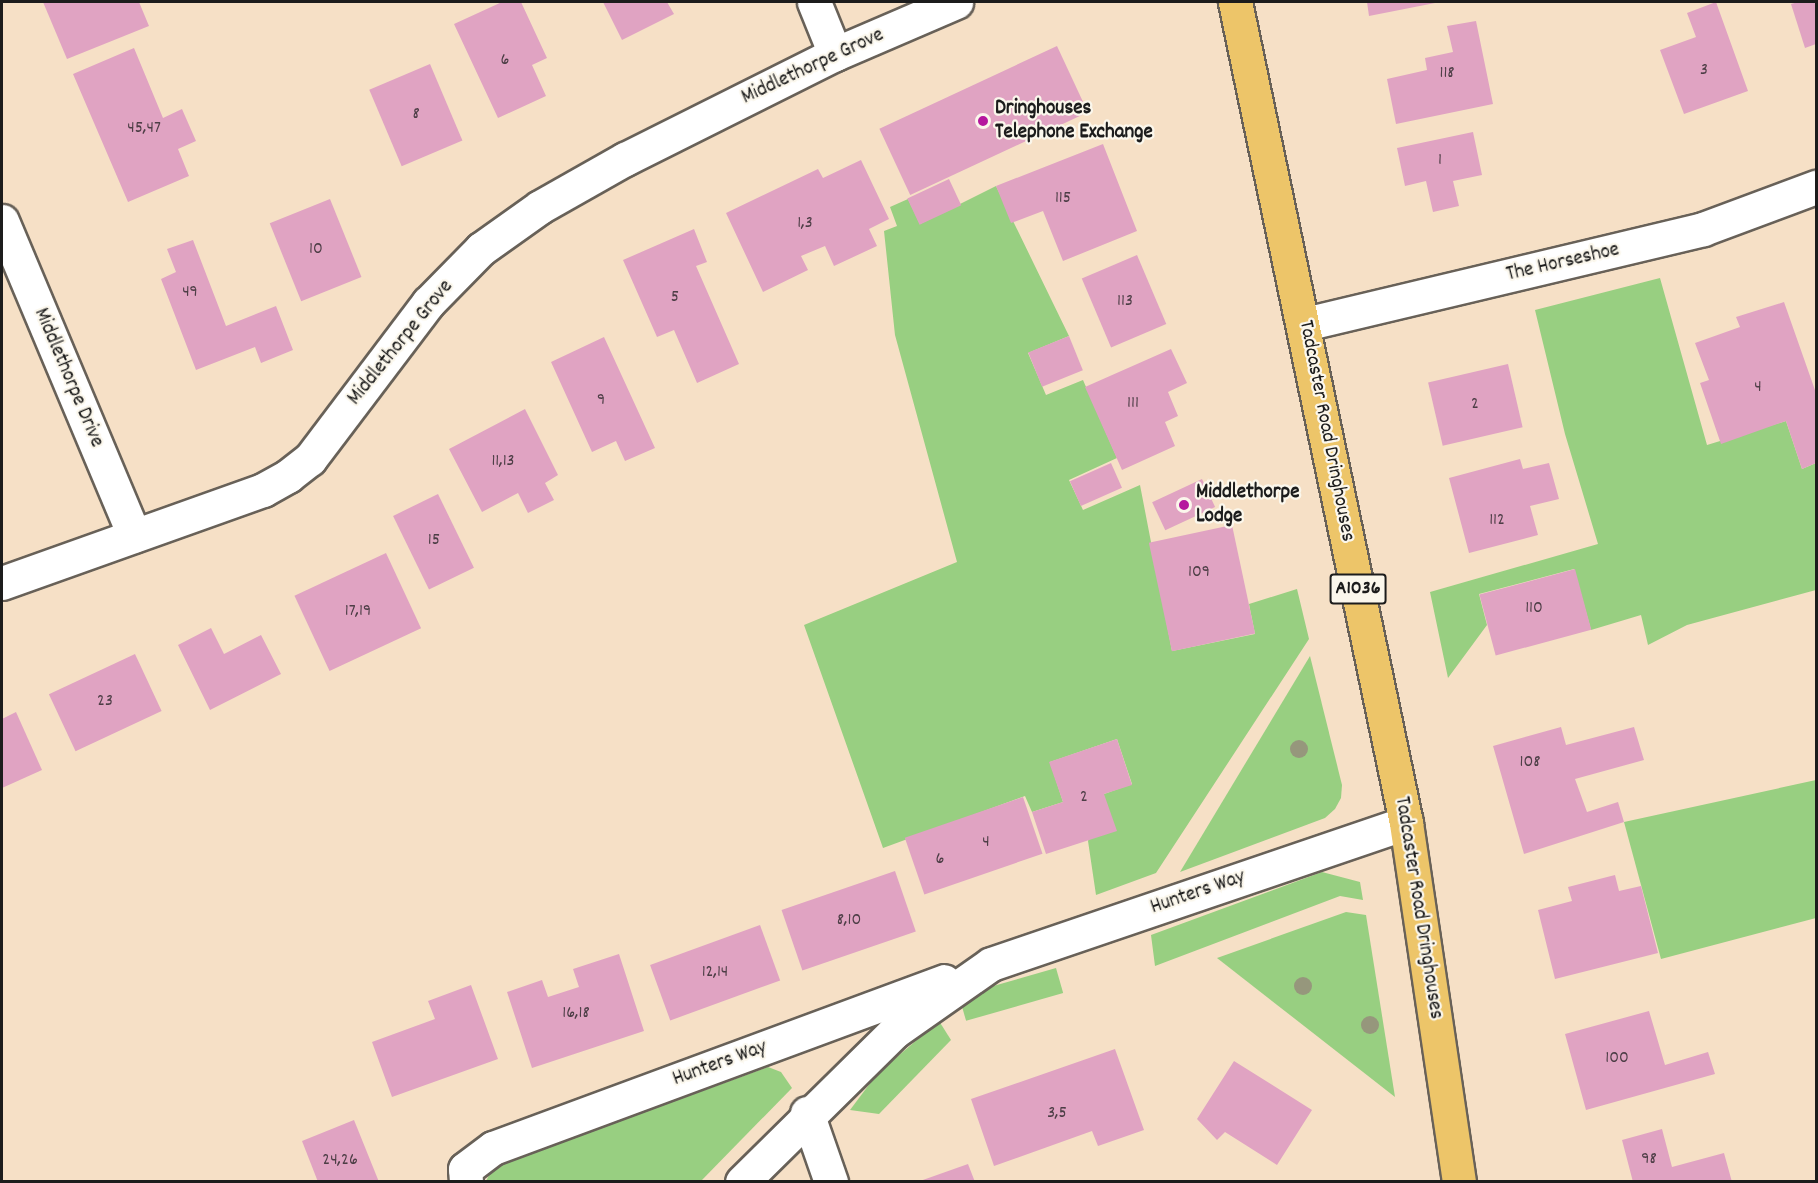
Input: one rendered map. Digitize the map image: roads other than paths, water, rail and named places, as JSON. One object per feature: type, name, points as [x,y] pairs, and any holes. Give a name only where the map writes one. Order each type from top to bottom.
[{"type":"main road","name":"Tadcaster Road Dringhouses","points":[[1235,2],[1305,324],[1406,823],[1459,1182]]},
{"type":"street","points":[[814,2],[834,54]]},
{"type":"street","name":"Middlethorpe Grove","points":[[2,583],[263,490],[310,459],[428,303],[481,249],[540,207],[625,159],[834,54],[956,2]]},
{"type":"street","name":"The Horseshoe","points":[[1305,324],[1703,229],[1816,187]]},
{"type":"street","name":"Middlethorpe Drive","points":[[2,221],[134,535]]},
{"type":"street","name":"Hunters Way","points":[[466,1182],[465,1169],[493,1148],[991,964],[1406,823]]},
{"type":"street","name":"Hunters Way","points":[[742,1182],[807,1113],[894,1032],[991,964]]},
{"type":"street","points":[[807,1113],[831,1182]]},
{"type":"place","name":"Dringhouses Telephone Exchange","points":[[983,121]]},
{"type":"place","name":"Middlethorpe Lodge","points":[[1184,505]]}]
